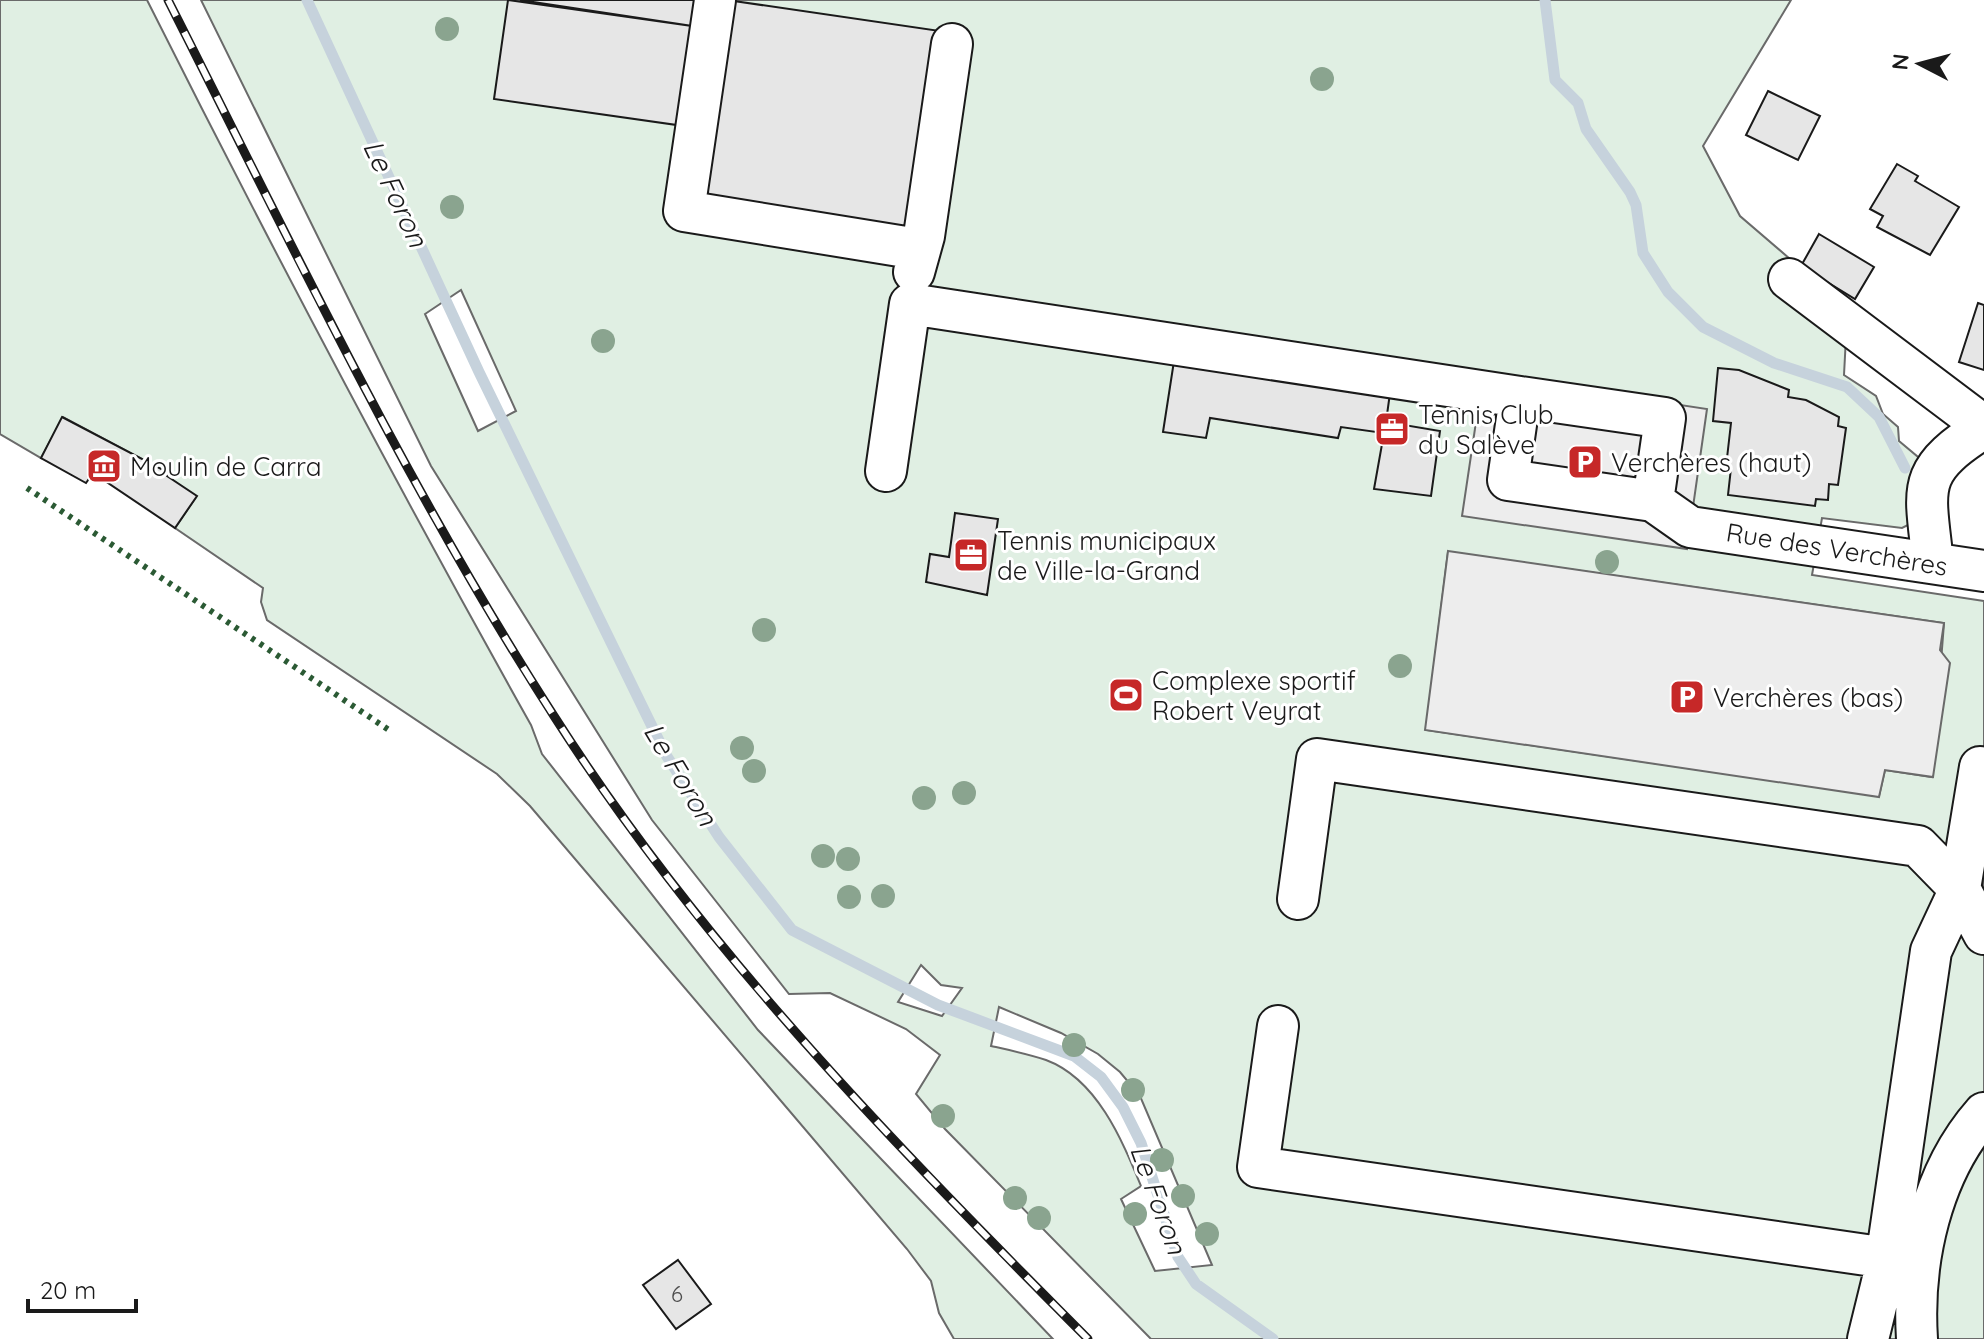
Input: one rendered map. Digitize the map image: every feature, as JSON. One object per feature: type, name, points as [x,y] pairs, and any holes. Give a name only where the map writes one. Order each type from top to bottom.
[{"type":"street","points":[[715,0],[684,211],[918,249]]},
{"type":"street","points":[[886,471],[952,44]]},
{"type":"street","points":[[1789,279],[1984,427],[1956,446],[1934,469],[1928,483],[1933,563]]},
{"type":"street","points":[[910,304],[1665,418],[1653,501],[1508,480],[1520,397]]},
{"type":"street","name":"Rue des Verchères","points":[[1653,501],[1690,527],[1984,571]]},
{"type":"street","points":[[1298,899],[1317,759],[1918,846],[1960,889],[1984,934]]},
{"type":"street","points":[[1868,1339],[1887,1258],[1931,951],[1960,889],[1980,767]]},
{"type":"street","points":[[1278,1026],[1258,1167],[1887,1258]]},
{"type":"street","points":[[1917,1339],[1918,1279],[1925,1230],[1948,1168],[1963,1139],[1984,1113]]},
{"type":"green space","points":[[0,0],[147,0],[335,365],[531,725],[542,754],[758,1030],[1053,1339],[954,1339],[939,1313],[931,1281],[907,1249],[530,806],[497,774],[267,620],[261,602],[263,588],[175,528],[196,497],[167,476],[168,473],[63,417],[41,458],[0,434]]},
{"type":"green space","name":"Complexe sportif Robert Veyrat","points":[[201,0],[1791,0],[1703,146],[1740,216],[1797,265],[1846,337],[1844,375],[1876,396],[1883,414],[1898,427],[1899,441],[1924,462],[1914,522],[1902,528],[1822,518],[1812,575],[1984,601],[1984,1339],[1151,1339],[945,1129],[916,1094],[940,1055],[906,1029],[830,993],[789,994],[652,820],[431,466]],"holes":[[[461,290],[516,411],[478,431],[425,314]],[[1448,552],[1944,623],[1932,777],[1885,770],[1879,796],[1426,730]],[[921,965],[941,985],[962,988],[942,1016],[898,1002]],[[999,1007],[1061,1033],[1098,1054],[1120,1072],[1140,1096],[1212,1265],[1155,1271],[1121,1199],[1141,1186],[1106,1113],[1080,1081],[1064,1069],[1046,1060],[991,1046]]]},
{"type":"shaded area","name":"Verchères (haut)","points":[[1483,375],[1707,409],[1687,549],[1462,516]]},
{"type":"shaded area","name":"Verchères (bas)","points":[[1448,551],[1944,623],[1940,650],[1950,663],[1933,777],[1885,770],[1879,797],[1425,730]]},
{"type":"building","points":[[508,0],[699,27],[684,126],[494,99]]},
{"type":"building","points":[[520,0],[703,0],[699,27]]},
{"type":"building","points":[[727,0],[940,31],[910,233],[697,202]]},
{"type":"building","points":[[1768,91],[1820,116],[1798,160],[1746,135]]},
{"type":"building","points":[[1897,164],[1918,176],[1915,181],[1959,207],[1930,255],[1877,227],[1883,216],[1870,209]]},
{"type":"building","points":[[1819,234],[1874,267],[1855,299],[1801,266]]},
{"type":"building","points":[[1978,303],[1984,305],[1984,370],[1959,362]]},
{"type":"building","name":"Tennis Club du Salève","points":[[1174,361],[1390,393],[1386,422],[1440,431],[1431,496],[1374,489],[1384,433],[1341,427],[1338,438],[1210,418],[1206,438],[1163,432]]},
{"type":"building","points":[[1718,368],[1739,370],[1789,390],[1788,397],[1806,400],[1839,417],[1838,426],[1846,428],[1838,485],[1829,484],[1828,500],[1816,499],[1815,506],[1728,495],[1731,468],[1726,467],[1731,423],[1713,421]]},
{"type":"building","name":"Moulin de Carra","points":[[62,417],[169,473],[167,476],[197,496],[175,528],[93,473],[86,483],[41,458]]},
{"type":"building","name":"Tennis municipaux de Ville-la-Grand","points":[[955,513],[998,519],[987,595],[926,582],[930,554],[949,557]]},
{"type":"building","points":[[678,1260],[711,1304],[676,1329],[643,1285]]},
{"type":"waterway","name":"Le Foron","points":[[307,0],[479,372],[666,755],[719,837],[792,930],[938,1005],[1074,1056],[1101,1077],[1123,1107],[1141,1143],[1178,1257],[1196,1284],[1273,1339]]},
{"type":"waterway","points":[[1545,0],[1555,80],[1578,103],[1586,129],[1630,192],[1636,205],[1643,253],[1668,292],[1703,327],[1774,363],[1847,387],[1879,417],[1905,468]]},
{"type":"railway","points":[[168,0],[399,453],[500,630],[612,801],[673,884],[804,1042],[873,1118],[1088,1339]]},
{"type":"hedge","points":[[27,488],[392,732]]},
{"type":"place","name":"Tennis Club du Salève","points":[[1392,429]]},
{"type":"place","name":"Verchères (haut)","points":[[1585,462]]},
{"type":"place","name":"Moulin de Carra","points":[[104,466]]},
{"type":"place","name":"Tennis municipaux de Ville-la-Grand","points":[[971,555]]},
{"type":"place","name":"Complexe sportif Robert Veyrat","points":[[1126,695]]},
{"type":"place","name":"Verchères (bas)","points":[[1687,697]]}]
